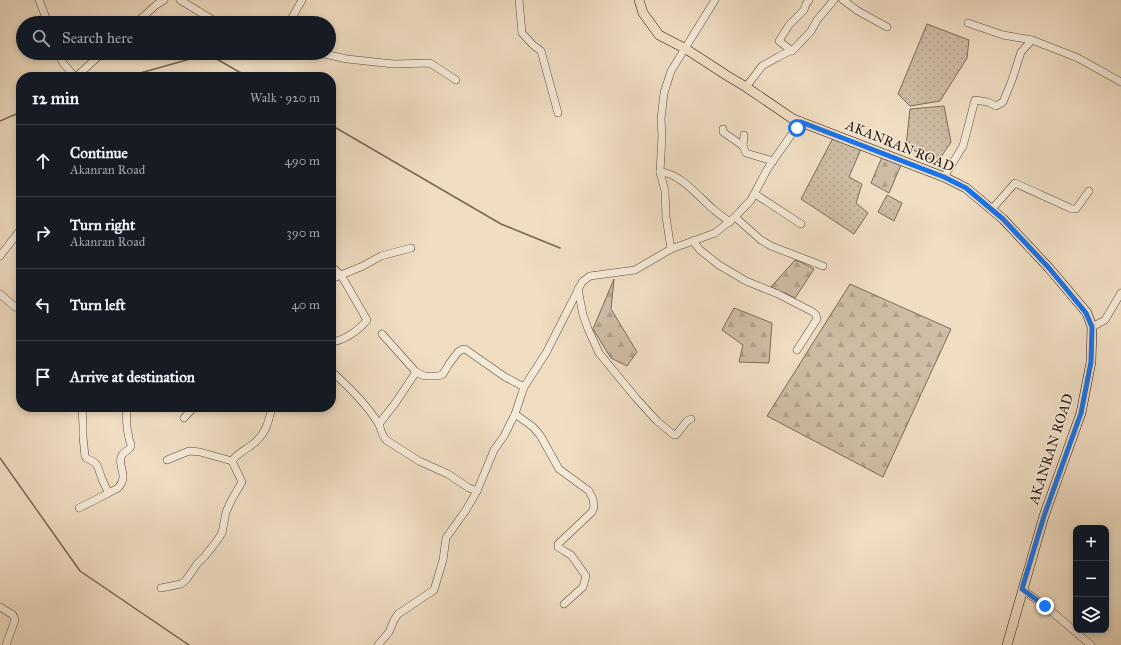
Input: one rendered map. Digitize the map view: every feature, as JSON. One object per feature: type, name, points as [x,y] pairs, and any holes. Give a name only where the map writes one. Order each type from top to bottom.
[{"type":"main road","name":"AKANRAN ROAD","points":[[639,0],[643,13],[659,35],[686,49],[793,119],[944,177],[966,188],[1003,219],[1054,274],[1086,313],[1092,327],[1091,362],[1081,413],[1044,516],[1007,645]]},
{"type":"street","points":[[40,0],[46,16]]},
{"type":"street","points":[[144,16],[164,0]]},
{"type":"street","points":[[180,0],[206,16]]},
{"type":"street","points":[[293,16],[302,0]]},
{"type":"street","points":[[519,0],[522,33],[541,51],[558,113]]},
{"type":"street","points":[[671,249],[666,217],[665,191],[660,172],[662,136],[660,118],[664,93],[671,71],[715,0]]},
{"type":"street","points":[[792,50],[779,41],[789,25],[804,10],[809,0]]},
{"type":"street","points":[[746,87],[762,66],[794,49],[811,31],[817,20],[834,0]]},
{"type":"street","points":[[843,0],[858,11],[887,27]]},
{"type":"street","points":[[968,23],[1003,35],[1032,40],[1078,58],[1121,82]]},
{"type":"street","points":[[944,177],[963,146],[975,100],[988,102],[996,106],[1003,102],[1021,52],[1032,40]]},
{"type":"street","points":[[336,57],[394,64],[430,63],[456,80]]},
{"type":"street","points":[[62,60],[71,72]]},
{"type":"street","points":[[81,72],[94,60]]},
{"type":"street","points":[[378,645],[389,632],[398,614],[434,590],[443,560],[446,538],[466,510],[477,491],[494,450],[504,436],[515,414],[524,388],[546,353],[582,282],[590,276],[635,270],[671,249],[715,233],[733,220],[751,200],[768,168],[801,122]]},
{"type":"street","points":[[724,129],[723,132],[743,146]]},
{"type":"street","points":[[744,135],[743,146],[746,153],[773,161]]},
{"type":"street","points":[[660,172],[672,174],[714,210],[733,220],[771,246],[823,266]]},
{"type":"street","points":[[992,210],[1015,183],[1034,193],[1045,196],[1072,209],[1076,209],[1089,191]]},
{"type":"street","points":[[754,194],[801,224]]},
{"type":"street","points":[[0,256],[16,235]]},
{"type":"street","points":[[693,241],[700,250],[726,269],[746,281],[778,294],[816,315],[817,319],[797,350]]},
{"type":"street","points":[[336,277],[363,266],[381,256],[411,248]]},
{"type":"street","points":[[336,270],[342,275],[366,320],[355,331],[336,342]]},
{"type":"street","points":[[578,290],[583,315],[599,353],[636,398],[657,421],[674,436],[687,421],[691,419]]},
{"type":"street","points":[[1092,327],[1105,320],[1121,293]]},
{"type":"street","points":[[0,294],[16,307]]},
{"type":"street","points":[[382,334],[416,372],[424,376],[439,376],[443,374],[458,352],[463,349],[524,388]]},
{"type":"street","points":[[379,424],[416,372]]},
{"type":"street","points":[[336,375],[354,392],[379,424],[382,435],[386,440],[419,461],[448,474],[469,488],[477,491]]},
{"type":"street","points":[[82,412],[82,437],[85,456],[98,466],[108,492]]},
{"type":"street","points":[[79,508],[118,488],[124,479],[120,460],[122,456],[130,449],[131,445],[125,420],[126,412]]},
{"type":"street","points":[[184,418],[189,412]]},
{"type":"street","points":[[232,461],[238,454],[257,442],[266,428],[271,412]]},
{"type":"street","points":[[515,414],[533,427],[540,435],[559,469],[588,489],[593,499],[594,507],[592,512],[558,544],[558,547],[571,555],[586,576],[583,587],[564,604]]},
{"type":"street","points":[[161,588],[181,584],[186,580],[197,564],[216,542],[222,533],[226,512],[242,482],[232,461],[200,452],[190,451],[167,460]]},
{"type":"street","points":[[1022,589],[1045,606],[1091,645]]},
{"type":"street","points":[[0,607],[12,614],[15,620],[6,645]]},
{"type":"green space","points":[[927,24],[969,40],[967,58],[940,101],[910,106],[898,94]]},
{"type":"green space","points":[[944,106],[951,142],[937,163],[906,146],[910,109]]},
{"type":"green space","points":[[833,138],[861,149],[849,177],[862,184],[856,203],[868,213],[854,234],[801,199]]},
{"type":"green space","points":[[882,157],[901,165],[889,193],[871,183]]},
{"type":"green space","points":[[887,195],[902,203],[894,221],[878,212]]},
{"type":"green space","points":[[795,260],[814,269],[795,298],[771,287]]},
{"type":"green space","points":[[614,279],[611,309],[637,352],[627,366],[611,358],[593,329]]},
{"type":"green space","points":[[850,284],[951,329],[883,477],[767,416]]},
{"type":"green space","points":[[734,308],[772,323],[769,363],[739,362],[743,345],[722,330]]},
{"type":"waterway","points":[[144,72],[187,60]]},
{"type":"waterway","points":[[218,60],[239,72]]},
{"type":"waterway","points":[[0,121],[16,114]]},
{"type":"waterway","points":[[336,128],[501,224],[560,248]]},
{"type":"waterway","points":[[0,458],[80,571],[189,645]]},
{"type":"route","points":[[797,128],[801,122],[944,177],[966,188],[1003,219],[1049,268],[1086,313],[1092,327],[1091,362],[1081,413],[1044,516],[1022,589],[1045,606]]}]
